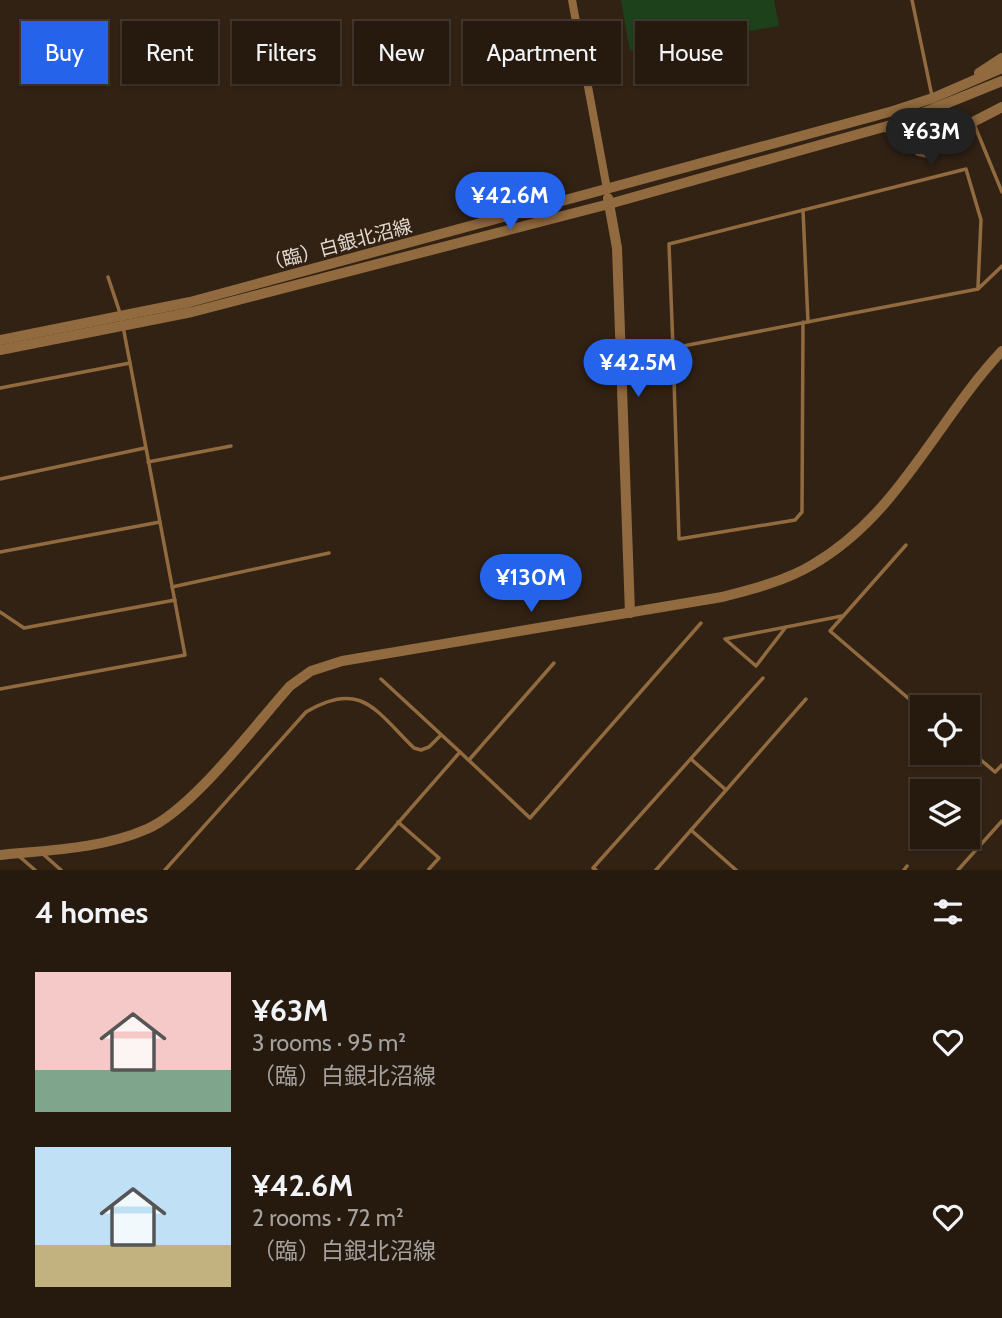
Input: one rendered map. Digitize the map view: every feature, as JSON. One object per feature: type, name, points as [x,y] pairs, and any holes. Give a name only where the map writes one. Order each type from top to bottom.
[{"type":"street","points":[[572,0],[617,248],[630,613]]},
{"type":"street","points":[[953,90],[1002,58]]},
{"type":"street","name":"（臨）白銀北沼線","points":[[0,350],[346,262],[933,98],[1002,68]]},
{"type":"street","name":"（臨）白銀北沼線","points":[[0,340],[192,313],[334,277],[610,204],[883,127],[1002,80]]},
{"type":"street","points":[[883,127],[897,131],[919,151],[928,153],[973,122],[1002,107]]},
{"type":"street","points":[[910,144],[909,131],[921,114]]},
{"type":"street","points":[[0,855],[116,840],[149,828],[179,807],[290,687],[311,671],[342,661],[722,597],[768,585],[811,566],[846,542],[876,515],[1002,351]]},
{"type":"lane","points":[[912,0],[933,98]]},
{"type":"lane","points":[[973,122],[1002,192]]},
{"type":"lane","points":[[803,210],[806,322],[802,512],[795,520],[679,539],[669,244],[803,210],[966,169],[981,220],[978,289]]},
{"type":"lane","points":[[673,348],[978,289],[1002,266]]},
{"type":"lane","points":[[0,689],[185,655],[130,363],[108,277]]},
{"type":"lane","points":[[0,388],[130,363]]},
{"type":"lane","points":[[148,462],[231,446]]},
{"type":"lane","points":[[0,479],[146,448]]},
{"type":"lane","points":[[0,552],[160,522]]},
{"type":"lane","points":[[906,545],[830,631],[910,700]]},
{"type":"lane","points":[[172,587],[329,553]]},
{"type":"lane","points":[[0,612],[24,628],[175,600]]},
{"type":"lane","points":[[786,627],[756,666],[725,639],[844,615]]},
{"type":"lane","points":[[381,679],[530,818],[701,623]]},
{"type":"lane","points":[[469,760],[554,663]]},
{"type":"lane","points":[[596,870],[593,868],[763,678]]},
{"type":"lane","points":[[165,870],[306,712],[315,706],[353,696],[367,703],[414,748],[421,750],[429,747],[441,735]]},
{"type":"lane","points":[[656,870],[806,699]]},
{"type":"lane","points":[[357,870],[460,752]]},
{"type":"lane","points":[[691,758],[726,790]]},
{"type":"lane","points":[[980,759],[995,772],[1002,765]]},
{"type":"lane","points":[[958,870],[1002,821]]},
{"type":"lane","points":[[398,822],[439,858],[429,869]]},
{"type":"lane","points":[[691,830],[737,870]]},
{"type":"lane","points":[[39,850],[61,870]]},
{"type":"lane","points":[[16,853],[35,870]]},
{"type":"green space","points":[[621,0],[774,0],[779,26],[747,31],[747,21],[635,21],[635,50],[630,51]]}]
